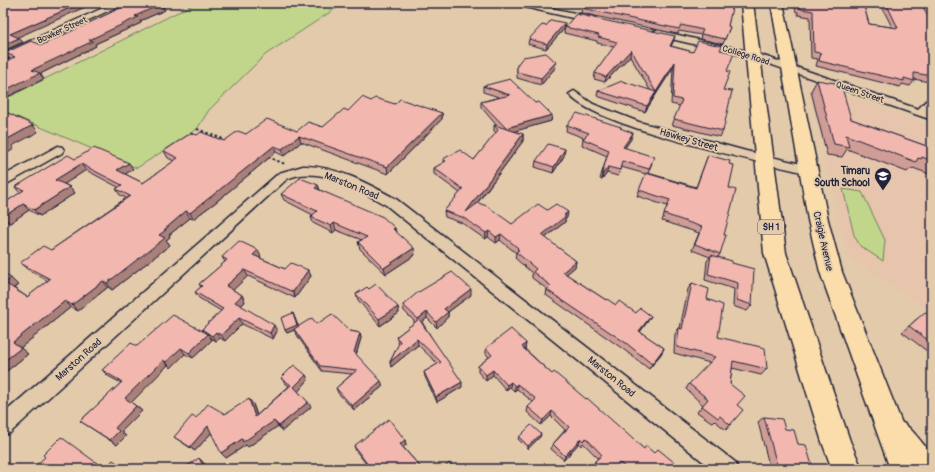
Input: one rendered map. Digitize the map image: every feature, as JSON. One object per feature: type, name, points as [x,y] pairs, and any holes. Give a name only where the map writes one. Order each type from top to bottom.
[{"type":"highway","name":"SH 1","points":[[748,3],[752,55],[775,253],[836,455],[848,469]]},
{"type":"highway","name":"Craigie Avenue","points":[[777,3],[788,67],[810,170],[818,220],[831,272],[905,469]]},
{"type":"main road","points":[[880,402],[905,444],[923,463],[932,468]]},
{"type":"street","name":"Bowker Street","points":[[3,57],[121,3]]},
{"type":"street","points":[[516,3],[602,21]]},
{"type":"street","name":"College Road","points":[[649,31],[752,55],[788,67]]},
{"type":"street","name":"Queen Street","points":[[788,67],[932,117]]},
{"type":"street","name":"Hawkey Street","points":[[574,94],[590,106],[635,124],[810,170]]},
{"type":"street","points":[[920,113],[932,101]]},
{"type":"street","points":[[3,182],[58,150]]},
{"type":"street","name":"Marston Road","points":[[3,426],[283,176],[301,170],[317,171],[369,190],[391,202],[728,469]]},
{"type":"path","points":[[197,129],[231,143]]},
{"type":"path","points":[[266,156],[301,170]]},
{"type":"shaded area","name":"Timaru South School","points":[[811,86],[817,86],[932,126],[932,312],[848,256],[809,88]]},
{"type":"green space","points":[[196,3],[344,3],[265,55],[209,110],[197,129],[137,168],[3,111],[3,100]]},
{"type":"green space","points":[[843,189],[862,192],[885,240],[883,261],[860,246],[854,235]]},
{"type":"building","points":[[3,3],[81,3],[10,34],[19,38],[3,45]]},
{"type":"building","points":[[131,3],[162,4],[89,40],[93,41],[32,70],[40,73],[3,91],[3,62],[15,57],[5,53],[31,41],[42,45]]},
{"type":"building","points":[[587,3],[732,3],[732,8],[728,26],[730,27],[725,39],[701,34],[703,30],[681,25],[679,29],[582,8]]},
{"type":"building","points":[[797,3],[863,3],[869,24],[898,28],[886,3],[921,3],[932,24],[932,61],[927,61],[932,76],[914,73],[914,81],[904,78],[904,81],[819,61],[821,53],[814,52],[813,11],[801,9],[798,7]]},
{"type":"building","points":[[576,14],[675,36],[670,46],[693,52],[698,41],[722,46],[720,50],[734,53],[727,71],[730,72],[723,90],[732,91],[723,131],[674,119],[682,100],[673,98],[675,62],[656,92],[631,50],[606,77],[595,73],[617,42],[598,37],[599,35],[565,27]]},
{"type":"building","points":[[551,20],[565,23],[547,44],[529,39],[542,25],[546,26]]},
{"type":"building","points":[[546,53],[556,62],[541,78],[517,72],[517,65],[523,57]]},
{"type":"building","points":[[510,79],[535,103],[539,102],[552,115],[506,128],[481,102],[510,95],[483,86]]},
{"type":"building","points":[[817,80],[841,84],[851,119],[932,148],[932,161],[922,157],[921,159],[918,158],[916,162],[846,135],[849,147],[834,144]]},
{"type":"building","points":[[622,81],[656,92],[647,106],[598,91]]},
{"type":"building","points":[[362,97],[371,101],[375,98],[395,104],[400,99],[442,113],[387,167],[299,136],[282,149],[274,146],[190,213],[186,211],[159,235],[165,238],[107,283],[103,281],[72,305],[65,301],[13,342],[21,348],[3,362],[3,273],[11,278],[5,283],[27,297],[50,279],[20,263],[43,246],[51,250],[130,196],[116,189],[122,185],[81,164],[55,180],[70,187],[34,210],[23,204],[3,217],[3,204],[24,190],[15,187],[68,155],[75,159],[94,148],[129,163],[117,170],[143,183],[178,158],[164,151],[191,133],[197,135],[201,132],[224,141],[238,131],[246,134],[267,119],[297,131],[308,122],[323,127],[344,109],[348,111]]},
{"type":"building","points":[[8,113],[33,125],[4,141],[9,143],[3,147],[3,116]]},
{"type":"building","points":[[577,113],[621,127],[620,128],[633,133],[623,147],[654,157],[649,169],[622,161],[620,170],[608,167],[603,174],[602,173],[609,150],[583,139],[589,133],[567,125]]},
{"type":"building","points":[[494,125],[523,134],[466,212],[478,203],[487,206],[512,224],[538,204],[547,210],[556,204],[568,212],[564,215],[566,216],[542,235],[576,261],[563,272],[616,305],[619,301],[636,313],[640,308],[651,316],[639,331],[664,348],[652,364],[626,343],[547,290],[551,286],[533,272],[536,269],[516,252],[519,250],[517,249],[518,248],[501,234],[496,237],[489,231],[486,233],[462,217],[444,211],[463,189],[434,168],[446,161],[443,159],[460,150],[474,160],[498,130]]},
{"type":"building","points":[[548,144],[565,149],[554,167],[536,161]]},
{"type":"building","points":[[708,155],[730,161],[729,164],[734,165],[729,188],[736,190],[724,235],[726,235],[720,254],[695,244],[702,227],[664,214],[670,200],[639,190],[646,173],[696,188]]},
{"type":"building","points":[[300,178],[318,185],[315,188],[383,217],[395,228],[393,229],[414,248],[384,268],[358,242],[367,237],[334,223],[331,226],[311,217],[317,211],[281,194]]},
{"type":"building","points":[[239,241],[258,250],[253,255],[285,269],[291,263],[308,270],[293,292],[244,270],[226,286],[242,295],[235,302],[274,325],[270,333],[239,318],[221,335],[216,332],[212,336],[202,329],[223,309],[195,292],[202,286],[199,284],[227,260],[222,257]]},
{"type":"building","points":[[711,255],[754,269],[752,305],[737,300],[738,283],[708,274]]},
{"type":"building","points":[[452,272],[471,289],[444,309],[448,312],[436,322],[427,312],[418,319],[403,305],[417,293]]},
{"type":"building","points":[[692,283],[709,289],[707,299],[723,305],[718,337],[765,348],[767,369],[733,361],[730,384],[745,396],[737,405],[743,410],[730,425],[720,416],[718,418],[702,406],[708,399],[689,384],[715,357],[677,347],[679,328],[682,329]]},
{"type":"building","points":[[376,284],[398,307],[379,319],[356,294],[367,287],[369,289]]},
{"type":"building","points":[[925,312],[932,317],[932,343],[909,326]]},
{"type":"building","points":[[293,313],[297,325],[285,330],[281,318]]},
{"type":"building","points":[[332,314],[350,331],[360,333],[354,352],[381,381],[352,406],[336,388],[357,370],[320,366],[294,329],[312,318],[317,324]]},
{"type":"building","points":[[173,315],[208,334],[189,353],[181,348],[166,362],[163,360],[125,398],[136,406],[115,428],[119,431],[110,440],[80,421],[122,382],[102,370],[131,343],[137,346]]},
{"type":"building","points":[[419,319],[462,382],[436,397],[424,372],[441,362],[417,339],[390,362],[400,341],[396,337]]},
{"type":"building","points":[[511,329],[526,343],[522,347],[552,374],[554,372],[586,399],[587,398],[644,449],[646,446],[654,453],[658,449],[681,469],[627,469],[620,463],[614,469],[602,469],[595,461],[602,455],[586,438],[583,441],[581,438],[565,456],[553,444],[569,427],[552,411],[543,420],[528,407],[536,399],[517,384],[515,386],[511,382],[507,385],[493,370],[486,375],[478,366],[492,355],[486,348]]},
{"type":"building","points":[[294,365],[306,375],[294,387],[308,402],[279,426],[274,421],[243,442],[242,439],[221,453],[208,426],[190,447],[174,437],[192,416],[196,418],[208,404],[225,414],[249,399],[255,417],[291,385],[281,378]]},
{"type":"building","points":[[764,417],[782,419],[785,429],[794,430],[798,444],[806,445],[813,469],[778,469]]},
{"type":"building","points":[[389,419],[405,440],[400,444],[422,469],[371,469],[354,446]]},
{"type":"building","points":[[531,425],[541,434],[528,446],[519,437]]},
{"type":"building","points":[[61,437],[105,469],[32,469],[45,457],[43,455]]},
{"type":"building","points":[[199,458],[205,469],[183,469]]},
{"type":"building","points":[[113,460],[125,469],[105,469]]},
{"type":"building","points":[[449,463],[456,469],[443,469]]},
{"type":"place","name":"Timaru South School","points":[[883,191]]}]
